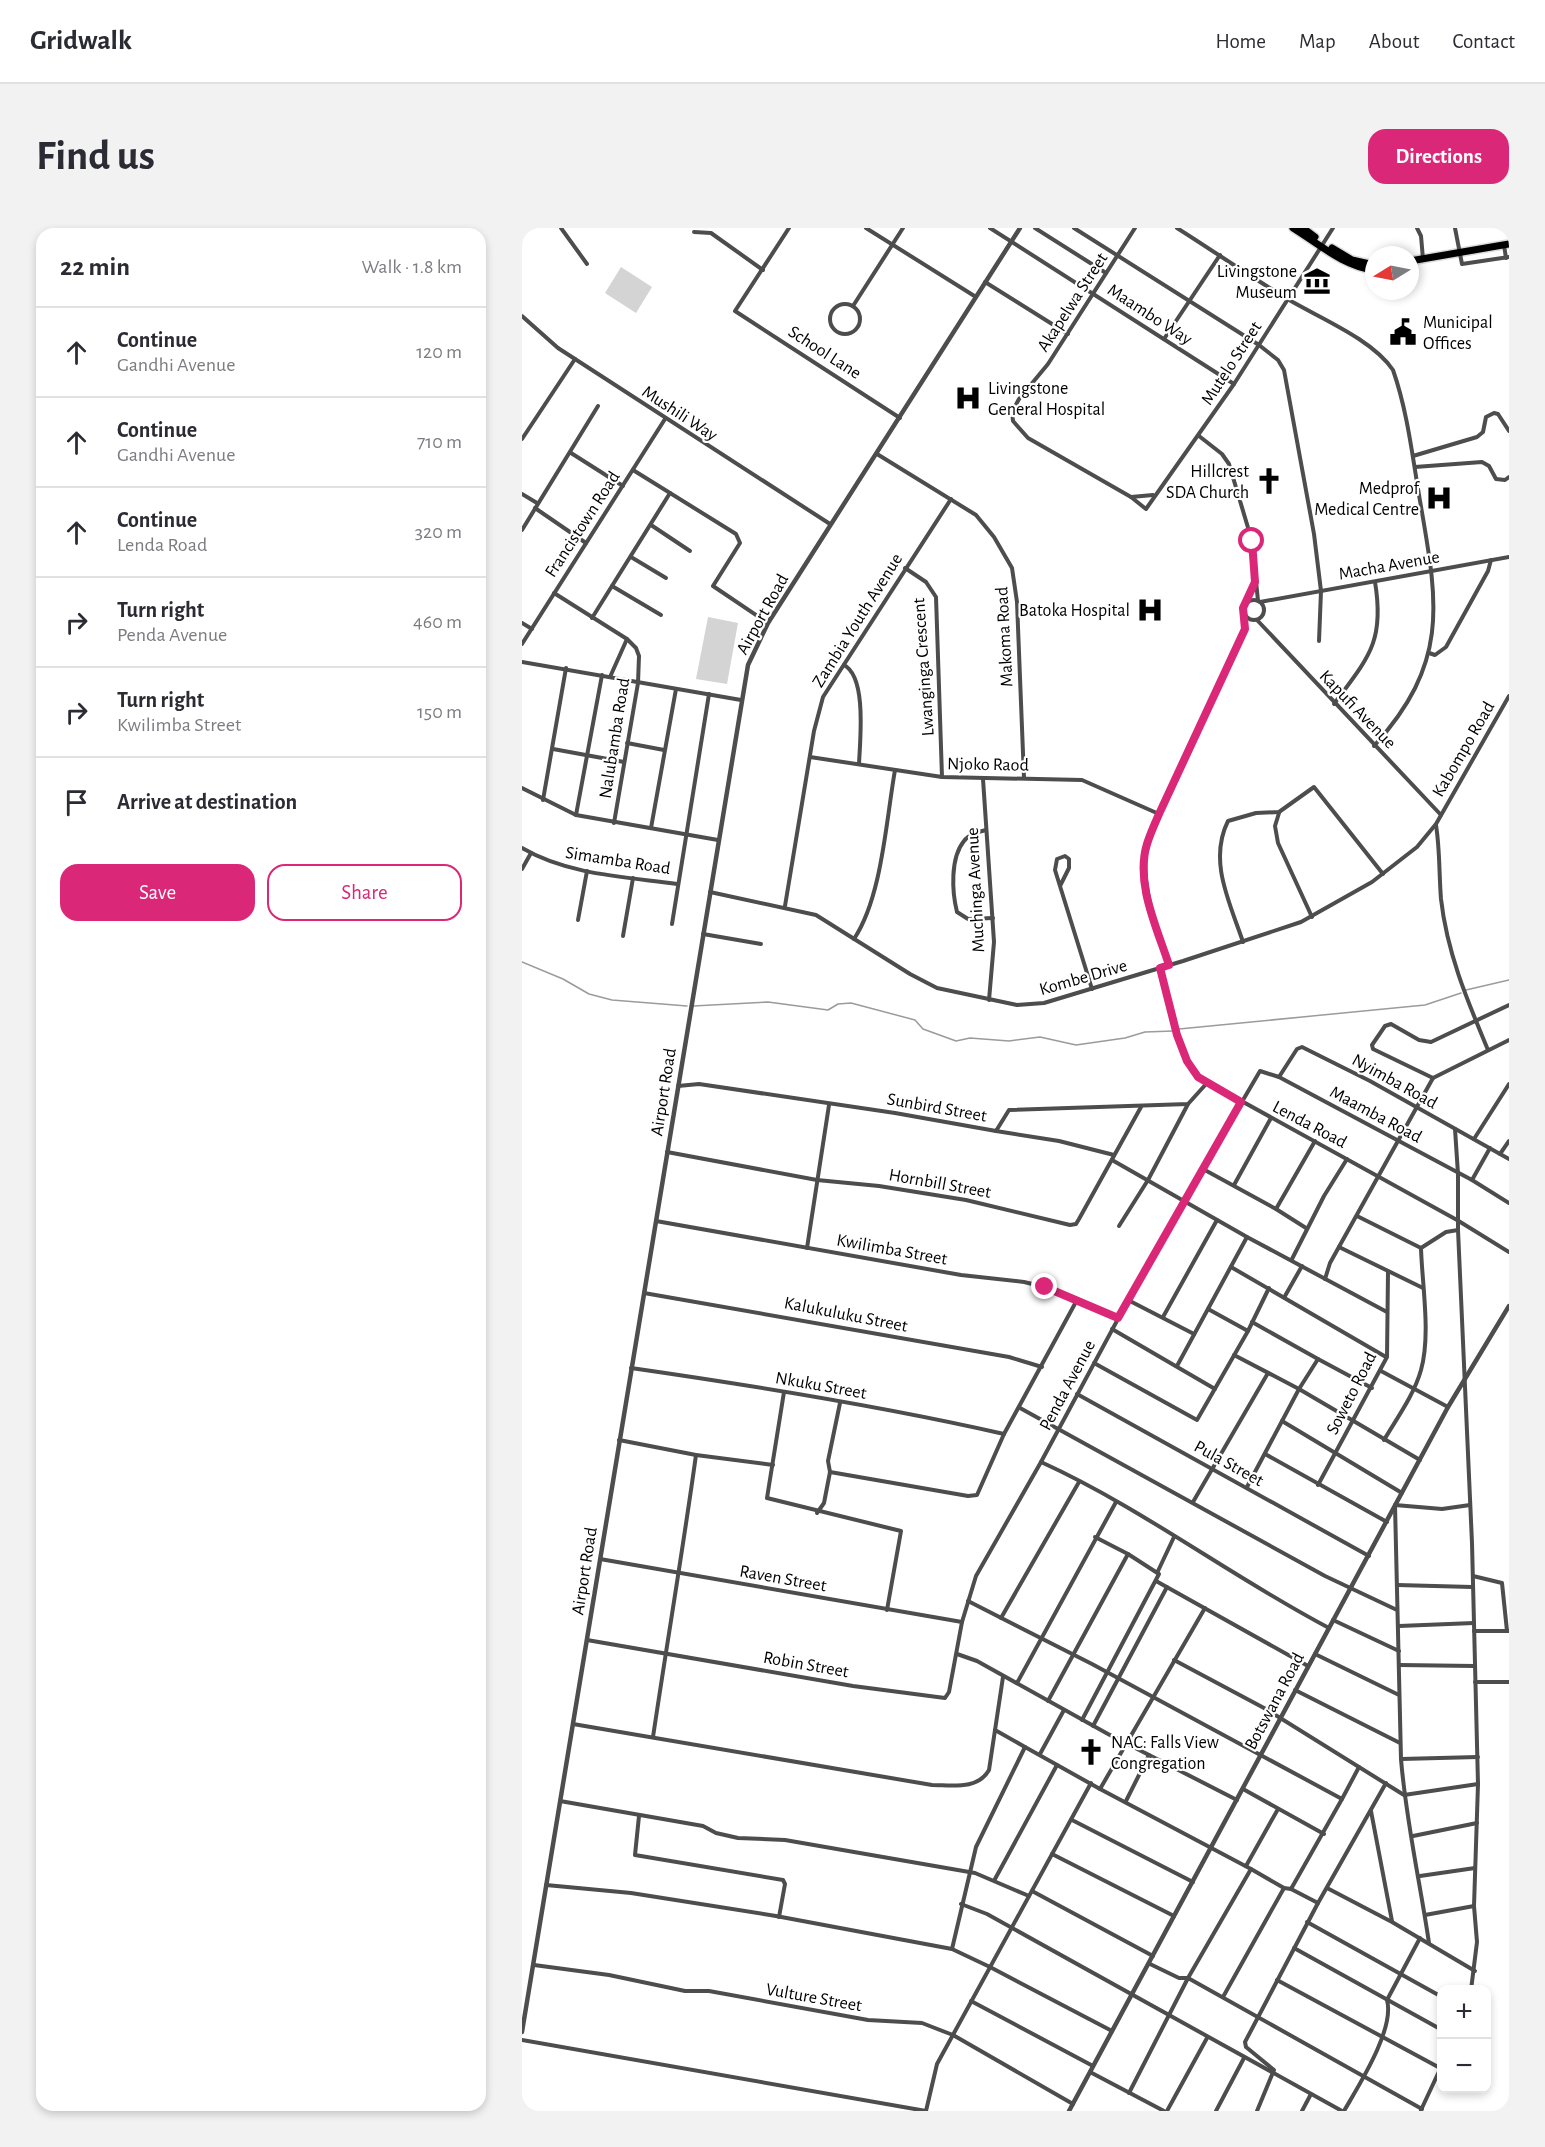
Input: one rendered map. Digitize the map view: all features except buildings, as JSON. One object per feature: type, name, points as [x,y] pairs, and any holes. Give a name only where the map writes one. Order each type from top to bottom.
[{"type":"highway","points":[[1293,228],[1352,260],[1365,263]]},
{"type":"highway","points":[[1303,228],[1350,264],[1365,268]]},
{"type":"highway","points":[[1419,261],[1507,245]]},
{"type":"street","points":[[561,228],[587,264]]},
{"type":"street","points":[[694,232],[711,233],[763,270],[789,228]]},
{"type":"street","points":[[866,228],[976,297]]},
{"type":"street","points":[[853,306],[903,228]]},
{"type":"street","name":"Maambo Way","points":[[990,228],[1233,384]]},
{"type":"street","name":"Airport Road","points":[[522,2031],[748,665],[768,623],[1020,228]]},
{"type":"street","points":[[1035,228],[1106,273]]},
{"type":"street","points":[[1074,228],[1259,345],[1278,360],[1284,370],[1314,534],[1321,591],[1320,641]]},
{"type":"street","name":"Akapelwa Street","points":[[1135,228],[1048,364],[1013,408],[1013,421],[1028,438],[1131,497],[1146,509]]},
{"type":"street","points":[[1178,228],[1289,300],[1369,347],[1387,361],[1399,386],[1432,571],[1435,612],[1429,653],[1420,681],[1407,706],[1374,746]]},
{"type":"street","name":"Mutelo Street","points":[[1146,509],[1199,436],[1289,300],[1333,228]]},
{"type":"street","points":[[1417,228],[1426,259]]},
{"type":"street","points":[[1455,228],[1461,264],[1464,265],[1507,258],[1507,245]]},
{"type":"street","points":[[1164,339],[1220,255]]},
{"type":"street","name":"School Lane","points":[[763,270],[735,310],[900,418]]},
{"type":"street","points":[[985,282],[1068,334]]},
{"type":"street","points":[[839,305],[853,306],[860,318],[857,327],[849,333],[839,332],[832,326],[832,312],[839,305]]},
{"type":"street","name":"Mushili Way","points":[[522,316],[539,333],[575,359],[830,525]]},
{"type":"street","points":[[522,439],[575,359]]},
{"type":"street","points":[[522,530],[598,406]]},
{"type":"street","points":[[1413,456],[1477,437],[1483,432],[1486,417],[1494,413],[1498,414],[1509,431]]},
{"type":"street","name":"Francistown Road","points":[[522,644],[665,419]]},
{"type":"street","points":[[1199,436],[1222,454],[1229,464],[1252,541],[1255,582],[1259,602],[1264,612]]},
{"type":"street","points":[[571,453],[623,486]]},
{"type":"street","name":"Makoma Road","points":[[877,453],[951,499],[984,523],[1006,556],[1016,581],[1024,778]]},
{"type":"street","points":[[1415,467],[1482,462],[1489,466],[1496,479],[1505,480],[1509,477]]},
{"type":"street","points":[[633,470],[739,538],[740,543],[713,586],[768,623]]},
{"type":"street","points":[[592,618],[670,493]]},
{"type":"street","points":[[522,494],[586,543]]},
{"type":"street","points":[[1131,497],[1154,495]]},
{"type":"street","name":"Zambia Youth Avenue","points":[[785,906],[819,706],[951,499]]},
{"type":"street","points":[[651,525],[690,551]]},
{"type":"street","points":[[631,557],[666,578]]},
{"type":"street","name":"Macha Avenue","points":[[1259,602],[1509,558]]},
{"type":"street","points":[[1429,653],[1435,655],[1446,647],[1488,571],[1491,560]]},
{"type":"street","name":"Lwanginga Crescent","points":[[905,568],[926,582],[936,597],[942,777]]},
{"type":"street","points":[[1169,965],[1147,894],[1144,866],[1147,844],[1245,629],[1244,605],[1255,582]]},
{"type":"street","points":[[1334,704],[1366,662],[1376,638],[1378,622],[1375,582]]},
{"type":"street","points":[[612,586],[661,615]]},
{"type":"street","points":[[554,593],[627,639],[610,677]]},
{"type":"street","points":[[1244,605],[1252,600],[1259,602]]},
{"type":"street","points":[[1245,629],[1256,621],[1273,601]]},
{"type":"street","points":[[1246,618],[1256,621]]},
{"type":"street","name":"Kapufi Avenue","points":[[1256,621],[1441,815]]},
{"type":"street","points":[[522,623],[532,629]]},
{"type":"street","name":"Nalubamba Road","points":[[614,823],[638,683],[639,656],[636,648],[627,639]]},
{"type":"street","points":[[522,662],[741,700]]},
{"type":"street","points":[[844,665],[853,672],[858,685],[859,764]]},
{"type":"street","points":[[543,800],[566,668]]},
{"type":"street","points":[[576,815],[602,675]]},
{"type":"street","points":[[651,828],[676,689]]},
{"type":"street","points":[[672,924],[708,694]]},
{"type":"street","name":"Kabompo Road","points":[[1441,815],[1509,696]]},
{"type":"street","points":[[627,743],[664,750]]},
{"type":"street","points":[[553,749],[624,762]]},
{"type":"street","name":"Njoko Raod","points":[[810,757],[942,777],[1082,780],[1159,814]]},
{"type":"street","points":[[854,939],[864,923],[873,893],[895,770]]},
{"type":"street","name":"Muchinga Avenue","points":[[982,779],[993,918],[989,1000]]},
{"type":"street","points":[[522,788],[576,815],[718,840]]},
{"type":"street","points":[[1243,942],[1220,872],[1219,854],[1223,831],[1228,821],[1242,815],[1279,812],[1315,788],[1383,874]]},
{"type":"street","points":[[1279,812],[1275,826],[1278,843],[1312,917]]},
{"type":"street","name":"Kombe Drive","points":[[710,892],[785,906],[816,915],[926,983],[989,1000],[1032,1005],[1092,989],[1243,942],[1312,917],[1383,874],[1417,847],[1441,815]]},
{"type":"street","points":[[1436,824],[1441,899],[1446,931],[1463,989],[1488,1050]]},
{"type":"street","points":[[986,830],[969,836],[963,842],[956,864],[954,898],[957,912],[968,919],[993,918]]},
{"type":"street","name":"Simamba Road","points":[[522,848],[552,862],[587,871],[677,884]]},
{"type":"street","points":[[522,869],[531,853]]},
{"type":"street","points":[[1060,886],[1069,868],[1070,859],[1065,856],[1057,859],[1055,866],[1060,886],[1092,989]]},
{"type":"street","points":[[578,920],[587,871]]},
{"type":"street","points":[[623,936],[633,878]]},
{"type":"street","points":[[702,934],[761,944]]},
{"type":"street","name":"Lenda Road","points":[[1160,968],[1183,1052],[1192,1069],[1207,1083],[1457,1220],[1509,1252]]},
{"type":"street","points":[[1433,1078],[1373,1049],[1372,1045],[1385,1026],[1391,1024],[1419,1040],[1431,1042],[1509,1005]]},
{"type":"street","points":[[1324,1278],[1433,1078],[1509,1040]]},
{"type":"street","name":"Nyimba Road","points":[[1279,1077],[1297,1049],[1302,1047],[1509,1159]]},
{"type":"street","points":[[1241,1102],[1257,1072],[1279,1077]]},
{"type":"street","name":"Maamba Road","points":[[1279,1077],[1472,1180],[1509,1203]]},
{"type":"street","points":[[1119,1226],[1148,1180],[1188,1104],[1207,1083]]},
{"type":"street","name":"Sunbird Street","points":[[678,1086],[699,1084],[895,1113],[996,1131],[1009,1110],[1188,1104]]},
{"type":"street","points":[[1474,1139],[1509,1084]]},
{"type":"street","name":"Penda Avenue","points":[[962,1622],[976,1576],[1041,1462],[1128,1300],[1241,1102]]},
{"type":"street","points":[[807,1248],[829,1105]]},
{"type":"street","name":"Hornbill Street","points":[[667,1152],[817,1180],[879,1186],[966,1200],[1070,1225],[1076,1224],[1141,1107]]},
{"type":"street","points":[[1234,1185],[1271,1118]]},
{"type":"street","points":[[1455,1129],[1478,1757],[1474,1906],[1477,1942],[1472,1985]]},
{"type":"street","points":[[996,1131],[1059,1140],[1113,1158],[1247,1237],[1387,1312]]},
{"type":"street","points":[[1276,1209],[1315,1141]]},
{"type":"street","points":[[1500,1154],[1509,1141]]},
{"type":"street","points":[[1472,1180],[1490,1148]]},
{"type":"street","points":[[1292,1260],[1306,1228],[1347,1159]]},
{"type":"street","points":[[1203,1169],[1306,1228]]},
{"type":"street","points":[[1357,1216],[1422,1248]]},
{"type":"street","points":[[1163,1317],[1217,1220]]},
{"type":"street","name":"Kwilimba Street","points":[[656,1221],[961,1275],[1024,1282],[1077,1300],[1118,1318]]},
{"type":"street","points":[[1422,1248],[1446,1232],[1458,1230]]},
{"type":"street","points":[[1176,1366],[1247,1237]]},
{"type":"street","points":[[1339,1247],[1423,1288]]},
{"type":"street","points":[[1384,1440],[1414,1389],[1424,1353],[1422,1248]]},
{"type":"street","points":[[1285,1296],[1302,1266]]},
{"type":"street","points":[[1231,1268],[1285,1296],[1387,1357]]},
{"type":"street","name":"Soweto Road","points":[[1318,1485],[1387,1357],[1388,1272]]},
{"type":"street","points":[[1094,1363],[1197,1420],[1248,1331],[1269,1288]]},
{"type":"street","name":"Kalukuluku Street","points":[[644,1293],[1008,1357],[1042,1367]]},
{"type":"street","points":[[830,1472],[974,1496],[980,1492],[1004,1434],[1077,1300]]},
{"type":"street","points":[[1128,1300],[1194,1334]]},
{"type":"street","name":"Botswana Road","points":[[1069,2111],[1176,1917],[1314,1653],[1369,1556],[1448,1407],[1509,1306]]},
{"type":"street","points":[[1208,1309],[1248,1331]]},
{"type":"street","points":[[1503,1315],[1509,1321]]},
{"type":"street","points":[[1252,1322],[1371,1388]]},
{"type":"street","points":[[1112,1329],[1215,1389]]},
{"type":"street","points":[[1234,1355],[1299,1389],[1420,1460]]},
{"type":"street","points":[[1247,1487],[1299,1389],[1318,1359]]},
{"type":"street","name":"Nkuku Street","points":[[631,1368],[784,1392],[1004,1434]]},
{"type":"street","points":[[1381,1371],[1448,1407]]},
{"type":"street","points":[[1193,1502],[1268,1373]]},
{"type":"street","points":[[784,1392],[767,1498],[792,1503],[818,1513],[901,1531],[887,1610]]},
{"type":"street","name":"Pula Street","points":[[1077,1394],[1369,1556]]},
{"type":"street","points":[[818,1513],[824,1503],[830,1472],[828,1461],[840,1402]]},
{"type":"street","points":[[1020,1408],[1325,1576],[1351,1586],[1398,1611]]},
{"type":"street","points":[[1282,1421],[1402,1493]]},
{"type":"street","points":[[620,1440],[696,1455],[773,1465]]},
{"type":"street","points":[[1265,1454],[1386,1522]]},
{"type":"street","points":[[652,1737],[663,1654],[680,1575],[696,1455]]},
{"type":"street","points":[[1041,1462],[1164,1529],[1274,1599],[1329,1628]]},
{"type":"street","points":[[1001,1618],[1079,1482]]},
{"type":"street","points":[[1017,1683],[1116,1502]]},
{"type":"street","points":[[1429,1943],[1420,1876],[1404,1795],[1401,1759],[1395,1505],[1442,1509],[1470,1505]]},
{"type":"street","points":[[1095,1537],[1158,1571]]},
{"type":"street","points":[[1082,1720],[1156,1581],[1158,1571],[1174,1537]]},
{"type":"street","points":[[1048,1701],[1097,1607],[1128,1554]]},
{"type":"street","name":"Raven Street","points":[[600,1559],[680,1575],[962,1622]]},
{"type":"street","points":[[1473,1576],[1502,1583],[1508,1631],[1474,1631]]},
{"type":"street","points":[[1156,1581],[1308,1666]]},
{"type":"street","points":[[1397,1585],[1472,1587]]},
{"type":"street","points":[[1093,1726],[1167,1587]]},
{"type":"street","points":[[968,1601],[1074,1655],[1342,1799]]},
{"type":"street","points":[[1101,1789],[1205,1608]]},
{"type":"street","points":[[1333,1620],[1399,1651]]},
{"type":"street","name":"Robin Street","points":[[586,1640],[941,1698],[949,1692],[962,1622]]},
{"type":"street","points":[[1399,1626],[1474,1623]]},
{"type":"street","points":[[1314,1653],[1399,1695]]},
{"type":"street","points":[[957,1654],[977,1661],[1093,1726],[1237,1800]]},
{"type":"street","points":[[1174,1660],[1280,1718],[1404,1795],[1478,1784]]},
{"type":"street","points":[[1399,1665],[1475,1666]]},
{"type":"street","points":[[573,1724],[932,1785],[979,1783],[989,1770],[1004,1677]]},
{"type":"street","points":[[1475,1682],[1509,1682]]},
{"type":"street","points":[[1295,1690],[1400,1744]]},
{"type":"street","points":[[1040,1754],[1064,1710]]},
{"type":"street","points":[[995,1730],[1284,1888],[1291,1889],[1318,1904]]},
{"type":"street","points":[[952,1949],[961,1904],[982,1830],[1025,1747]]},
{"type":"street","points":[[1126,1801],[1149,1755]]},
{"type":"street","points":[[1401,1759],[1478,1757]]},
{"type":"street","points":[[995,1879],[1057,1765]]},
{"type":"street","points":[[1291,1889],[1324,1834],[1359,1767]]},
{"type":"street","points":[[522,2040],[926,2111],[934,2070],[1072,1820],[1090,1783]]},
{"type":"street","points":[[1257,2111],[1274,2074],[1271,2065],[1246,2047],[1245,2042],[1307,1922],[1386,1783]]},
{"type":"street","points":[[1243,1790],[1324,1834]]},
{"type":"street","points":[[560,1802],[703,1826],[716,1833],[738,1838],[785,1840],[969,1873],[995,1879],[1029,1896]]},
{"type":"street","points":[[1246,1866],[1278,1809]]},
{"type":"street","points":[[1371,1810],[1392,1922]]},
{"type":"street","points":[[639,1816],[635,1855],[783,1880],[785,1884],[779,1917]]},
{"type":"street","points":[[1072,1820],[1194,1882]]},
{"type":"street","points":[[1413,1836],[1477,1823]]},
{"type":"street","points":[[1052,1854],[1176,1917]]},
{"type":"street","points":[[1420,1876],[1475,1868]]},
{"type":"street","points":[[1130,2093],[1188,1978],[1251,1869]]},
{"type":"street","points":[[546,1885],[631,1893],[952,1949],[1112,2031]]},
{"type":"street","points":[[1327,1887],[1475,1971]]},
{"type":"street","points":[[1222,1997],[1284,1888]]},
{"type":"street","points":[[1032,1891],[1154,1956]]},
{"type":"street","points":[[961,1904],[987,1914],[1011,1930],[1132,1997],[1170,2015],[1207,2038],[1343,2111],[1364,2076],[1381,2036],[1389,2008],[1387,2000],[1420,1938]]},
{"type":"street","points":[[1425,1915],[1474,1906]]},
{"type":"street","points":[[1307,1922],[1437,1994]]},
{"type":"street","points":[[1294,1948],[1437,2027]]},
{"type":"street","points":[[1150,1964],[1179,1978],[1188,1978],[1421,2110],[1437,2075]]},
{"type":"street","name":"Vulture Street","points":[[534,1965],[609,1975],[685,1990],[709,1991],[868,2020],[912,2022],[953,2035],[1073,2104]]},
{"type":"street","points":[[1277,1980],[1437,2064]]},
{"type":"street","points":[[971,2001],[1130,2093],[1166,2111],[1207,2038]]},
{"type":"street","points":[[1216,2111],[1244,2058]]},
{"type":"street","points":[[1302,2111],[1311,2094]]},
{"type":"shaded area","points":[[621,267],[652,287],[636,313],[605,293]]},
{"type":"shaded area","points":[[708,617],[738,623],[727,684],[696,679]]},
{"type":"waterway","points":[[522,962],[563,979],[589,994],[612,1000],[687,1006]]},
{"type":"waterway","points":[[1466,990],[1509,980]]},
{"type":"waterway","points":[[1179,1029],[1425,1005],[1461,993]]},
{"type":"waterway","points":[[693,1006],[768,1002],[828,1010],[838,1004],[851,1003],[915,1020],[923,1029],[956,1041],[970,1038],[1009,1041],[1040,1037],[1076,1045],[1125,1038],[1145,1032],[1173,1031]]},
{"type":"place","name":"Livingstone Museum","points":[[1317,281]]},
{"type":"place","name":"Municipal Offices","points":[[1403,332]]},
{"type":"place","name":"Livingstone General Hospital","points":[[968,398]]},
{"type":"place","name":"Hillcrest SDA Church","points":[[1269,481]]},
{"type":"place","name":"Medprof Medical Centre","points":[[1439,498]]},
{"type":"place","name":"Batoka Hospital","points":[[1150,610]]},
{"type":"place","name":"NAC: Falls View Congregation","points":[[1091,1752]]},
{"type":"route","points":[[1045,1287],[1118,1318],[1241,1102],[1198,1077],[1183,1052],[1160,968],[1169,965],[1147,894],[1144,866],[1147,844],[1159,814],[1245,629],[1246,618],[1243,608],[1255,582],[1252,541]]}]
